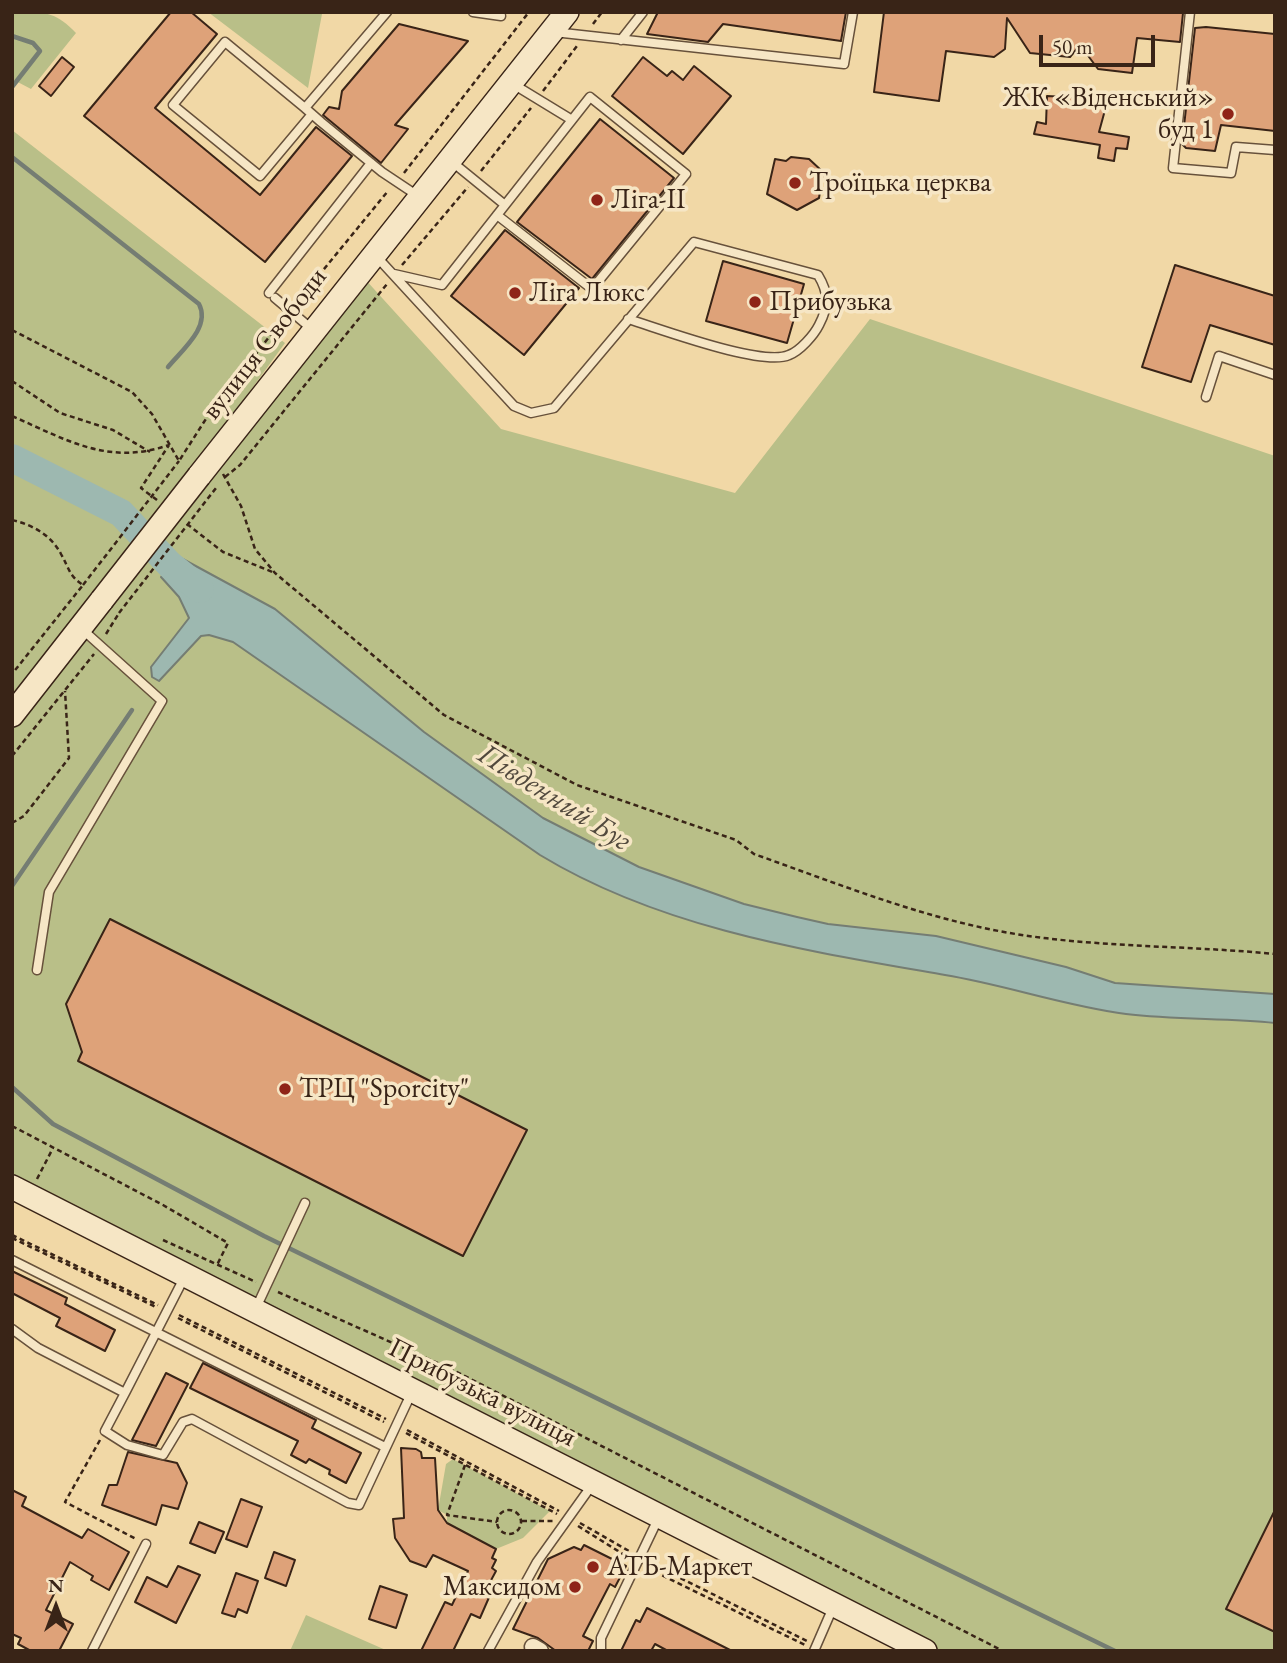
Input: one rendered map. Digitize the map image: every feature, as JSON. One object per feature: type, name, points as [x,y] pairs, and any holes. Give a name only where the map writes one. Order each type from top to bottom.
[{"type":"street","name":"вулиця Свободи","points":[[12,715],[80,628],[110,606],[207,482],[216,455],[567,12]]},
{"type":"street","name":"Прибузька вулиця","points":[[12,1187],[925,1651]]},
{"type":"lane","points":[[387,12],[309,111],[260,176],[173,105],[226,42],[309,111],[371,163],[419,196]]},
{"type":"lane","points":[[473,12],[501,16]]},
{"type":"lane","points":[[621,40],[643,12]]},
{"type":"lane","points":[[551,31],[844,64],[853,12]]},
{"type":"lane","points":[[1190,12],[1172,168],[1231,173],[1237,147],[1275,150]]},
{"type":"lane","points":[[510,82],[572,120]]},
{"type":"lane","points":[[394,274],[442,285],[497,215],[572,120],[590,97],[685,174],[592,289],[497,215]]},
{"type":"lane","points":[[449,159],[505,205]]},
{"type":"lane","points":[[314,330],[272,296],[371,163]]},
{"type":"lane","points":[[374,254],[514,406],[531,413],[554,408],[628,320],[694,242],[818,275],[827,289],[827,304],[818,327],[790,355],[765,359],[628,320]]},
{"type":"lane","points":[[1206,397],[1219,356],[1275,375]]},
{"type":"lane","points":[[37,970],[49,892],[162,701],[102,644],[80,628]]},
{"type":"lane","points":[[255,1311],[305,1203]]},
{"type":"lane","points":[[12,1260],[385,1447]]},
{"type":"lane","points":[[185,1275],[105,1431],[127,1445],[163,1455],[183,1422],[192,1419],[348,1503],[359,1505],[412,1391]]},
{"type":"lane","points":[[12,1329],[38,1348],[125,1394]]},
{"type":"lane","points":[[488,1651],[537,1562],[594,1483]]},
{"type":"lane","points":[[601,1651],[601,1638],[660,1516]]},
{"type":"lane","points":[[92,1651],[146,1544]]},
{"type":"lane","points":[[815,1649],[834,1605]]},
{"type":"path","points":[[12,674],[179,461],[211,411],[397,181],[529,12]]},
{"type":"path","points":[[12,756],[102,644],[110,606],[207,482],[225,477],[240,465],[394,274],[474,180],[602,12]]},
{"type":"path","points":[[12,330],[132,392],[152,414],[179,461]]},
{"type":"path","points":[[12,381],[60,413],[113,430],[150,452]]},
{"type":"path","points":[[12,416],[76,444],[123,456],[169,446]]},
{"type":"path","points":[[162,504],[141,488],[169,446]]},
{"type":"path","points":[[216,455],[241,506],[254,549],[275,573],[444,715],[577,785],[736,840],[754,854],[904,908],[1003,932],[1088,944],[1207,947],[1275,954]]},
{"type":"path","points":[[12,520],[31,525],[50,538],[62,555],[71,577],[83,585]]},
{"type":"path","points":[[182,520],[223,552],[275,573]]},
{"type":"path","points":[[12,823],[24,816],[69,758],[65,691]]},
{"type":"path","points":[[12,1126],[163,1205],[228,1243],[217,1265]]},
{"type":"path","points":[[37,1179],[53,1147]]},
{"type":"path","points":[[12,1236],[395,1426],[569,1518],[638,1560],[815,1649]]},
{"type":"path","points":[[152,1236],[449,1368],[1003,1651]]},
{"type":"path","points":[[395,1426],[569,1518]]},
{"type":"path","points":[[98,1443],[65,1502],[146,1544]]},
{"type":"path","points":[[465,1465],[447,1515],[497,1522]]},
{"type":"path","points":[[508,1510],[518,1514],[521,1521],[516,1531],[508,1533],[501,1530],[497,1522],[501,1513],[508,1510]]},
{"type":"path","points":[[521,1521],[569,1518]]},
{"type":"green space","points":[[12,12],[54,16],[76,33],[31,89],[12,79]]},
{"type":"green space","points":[[208,12],[322,14],[308,88]]},
{"type":"green space","points":[[12,130],[285,343],[192,471],[12,703]]},
{"type":"green space","points":[[364,278],[501,429],[735,493],[870,319],[1275,456],[1275,1651],[941,1651],[12,1179],[12,726]]},
{"type":"green space","points":[[453,1459],[550,1511],[523,1538],[496,1549],[447,1523],[447,1515],[438,1510],[446,1464]]},
{"type":"green space","points":[[306,1615],[388,1651],[290,1651]]},
{"type":"water","points":[[175,558],[181,558],[275,609],[424,732],[543,818],[639,867],[744,904],[797,917],[828,924],[936,936],[1066,967],[1115,983],[1275,994],[1275,1023],[1145,1016],[1103,1010],[968,979],[841,957],[736,934],[635,902],[540,855],[233,642],[209,635],[201,636],[159,681],[152,677],[151,667],[189,618],[179,597],[161,577]]},
{"type":"building","points":[[171,12],[191,12],[217,34],[155,108],[260,195],[316,127],[352,156],[265,262],[84,116]]},
{"type":"building","points":[[658,12],[846,12],[841,41],[723,24],[708,42],[647,34]]},
{"type":"building","points":[[884,12],[1183,13],[1180,42],[1137,38],[1132,73],[1098,69],[1080,45],[1070,57],[1030,53],[1007,18],[1005,49],[994,57],[946,51],[939,101],[874,92]]},
{"type":"building","points":[[399,24],[468,41],[395,125],[408,129],[381,163],[323,115],[329,107],[339,109],[342,91]]},
{"type":"building","points":[[1195,28],[1275,34],[1275,131],[1221,125],[1215,151],[1186,148],[1182,144]]},
{"type":"building","points":[[62,57],[74,67],[51,96],[39,86]]},
{"type":"building","points":[[643,57],[667,76],[672,71],[683,80],[694,66],[731,96],[683,154],[612,96]]},
{"type":"building","points":[[1047,96],[1108,99],[1099,132],[1129,137],[1127,149],[1116,148],[1114,161],[1098,158],[1100,145],[1034,134],[1037,122],[1046,124]]},
{"type":"building","points":[[600,119],[674,178],[592,279],[517,222]]},
{"type":"building","points":[[791,157],[809,159],[823,172],[819,198],[797,210],[767,194],[775,159],[786,161]]},
{"type":"building","points":[[505,230],[579,288],[524,355],[451,296]]},
{"type":"building","name":"Прибузька","points":[[723,261],[804,284],[787,343],[706,321]]},
{"type":"building","points":[[1175,265],[1275,296],[1275,345],[1210,325],[1191,382],[1142,367]]},
{"type":"building","name":"ТРЦ \"Sporcity\"","points":[[110,919],[527,1130],[463,1256],[78,1061],[82,1052],[66,1004]]},
{"type":"building","points":[[12,1271],[67,1298],[65,1304],[115,1330],[105,1351],[56,1326],[60,1318],[12,1293]]},
{"type":"building","points":[[203,1363],[316,1420],[312,1428],[361,1453],[346,1483],[329,1474],[330,1470],[309,1459],[306,1463],[291,1455],[298,1441],[190,1388]]},
{"type":"building","points":[[166,1373],[188,1384],[156,1446],[132,1440]]},
{"type":"building","points":[[401,1448],[416,1449],[421,1452],[422,1458],[435,1458],[438,1510],[447,1523],[496,1549],[492,1558],[496,1560],[492,1568],[496,1571],[489,1584],[494,1586],[480,1618],[471,1614],[453,1651],[421,1651],[445,1602],[452,1605],[468,1571],[433,1555],[426,1567],[410,1561],[395,1538],[393,1519],[404,1518]]},
{"type":"building","points":[[128,1452],[177,1463],[187,1483],[178,1509],[162,1505],[156,1525],[102,1505],[109,1485],[117,1485]]},
{"type":"building","points":[[12,1490],[26,1497],[22,1506],[82,1538],[88,1529],[129,1552],[109,1590],[91,1580],[93,1576],[70,1562],[46,1610],[73,1624],[59,1651],[31,1651],[18,1644],[21,1638],[12,1634]]},
{"type":"building","points":[[241,1499],[262,1507],[247,1547],[226,1539]]},
{"type":"building","points":[[1275,1510],[1275,1632],[1226,1609]]},
{"type":"building","points":[[199,1522],[224,1532],[215,1553],[190,1543]]},
{"type":"building","points":[[584,1545],[626,1566],[615,1587],[610,1584],[583,1636],[593,1641],[588,1651],[556,1651],[538,1638],[513,1629],[548,1559],[574,1547],[581,1550]]},
{"type":"building","points":[[274,1552],[295,1560],[286,1586],[265,1578]]},
{"type":"building","points":[[178,1566],[200,1575],[176,1623],[135,1602],[147,1577],[167,1587]]},
{"type":"building","points":[[236,1573],[258,1581],[247,1613],[238,1609],[235,1617],[222,1613]]},
{"type":"building","points":[[380,1586],[407,1595],[396,1628],[369,1619]]},
{"type":"building","points":[[647,1608],[732,1651],[668,1651],[655,1644],[651,1651],[621,1651],[636,1620],[640,1622]]},
{"type":"waterway","points":[[12,36],[33,43],[40,51],[12,87]]},
{"type":"waterway","points":[[12,157],[199,304],[202,313],[198,330],[168,367]]},
{"type":"waterway","name":"Південний Буг","points":[[12,458],[121,513],[170,565],[200,589]]},
{"type":"waterway","points":[[12,886],[132,710]]},
{"type":"waterway","points":[[12,1087],[53,1124],[264,1236],[1115,1651]]},
{"type":"place","name":"ЖК «Віденський» буд 1","points":[[1228,114]]},
{"type":"place","name":"Троїцька церква","points":[[795,183]]},
{"type":"place","name":"Ліга-II","points":[[597,200]]},
{"type":"place","name":"Ліга Люкс","points":[[515,293]]},
{"type":"place","name":"Прибузька","points":[[755,302]]},
{"type":"place","name":"ТРЦ \"Sporcity\"","points":[[285,1089]]},
{"type":"place","name":"АТБ-Маркет","points":[[593,1567]]},
{"type":"place","name":"Максидом","points":[[575,1587]]}]
